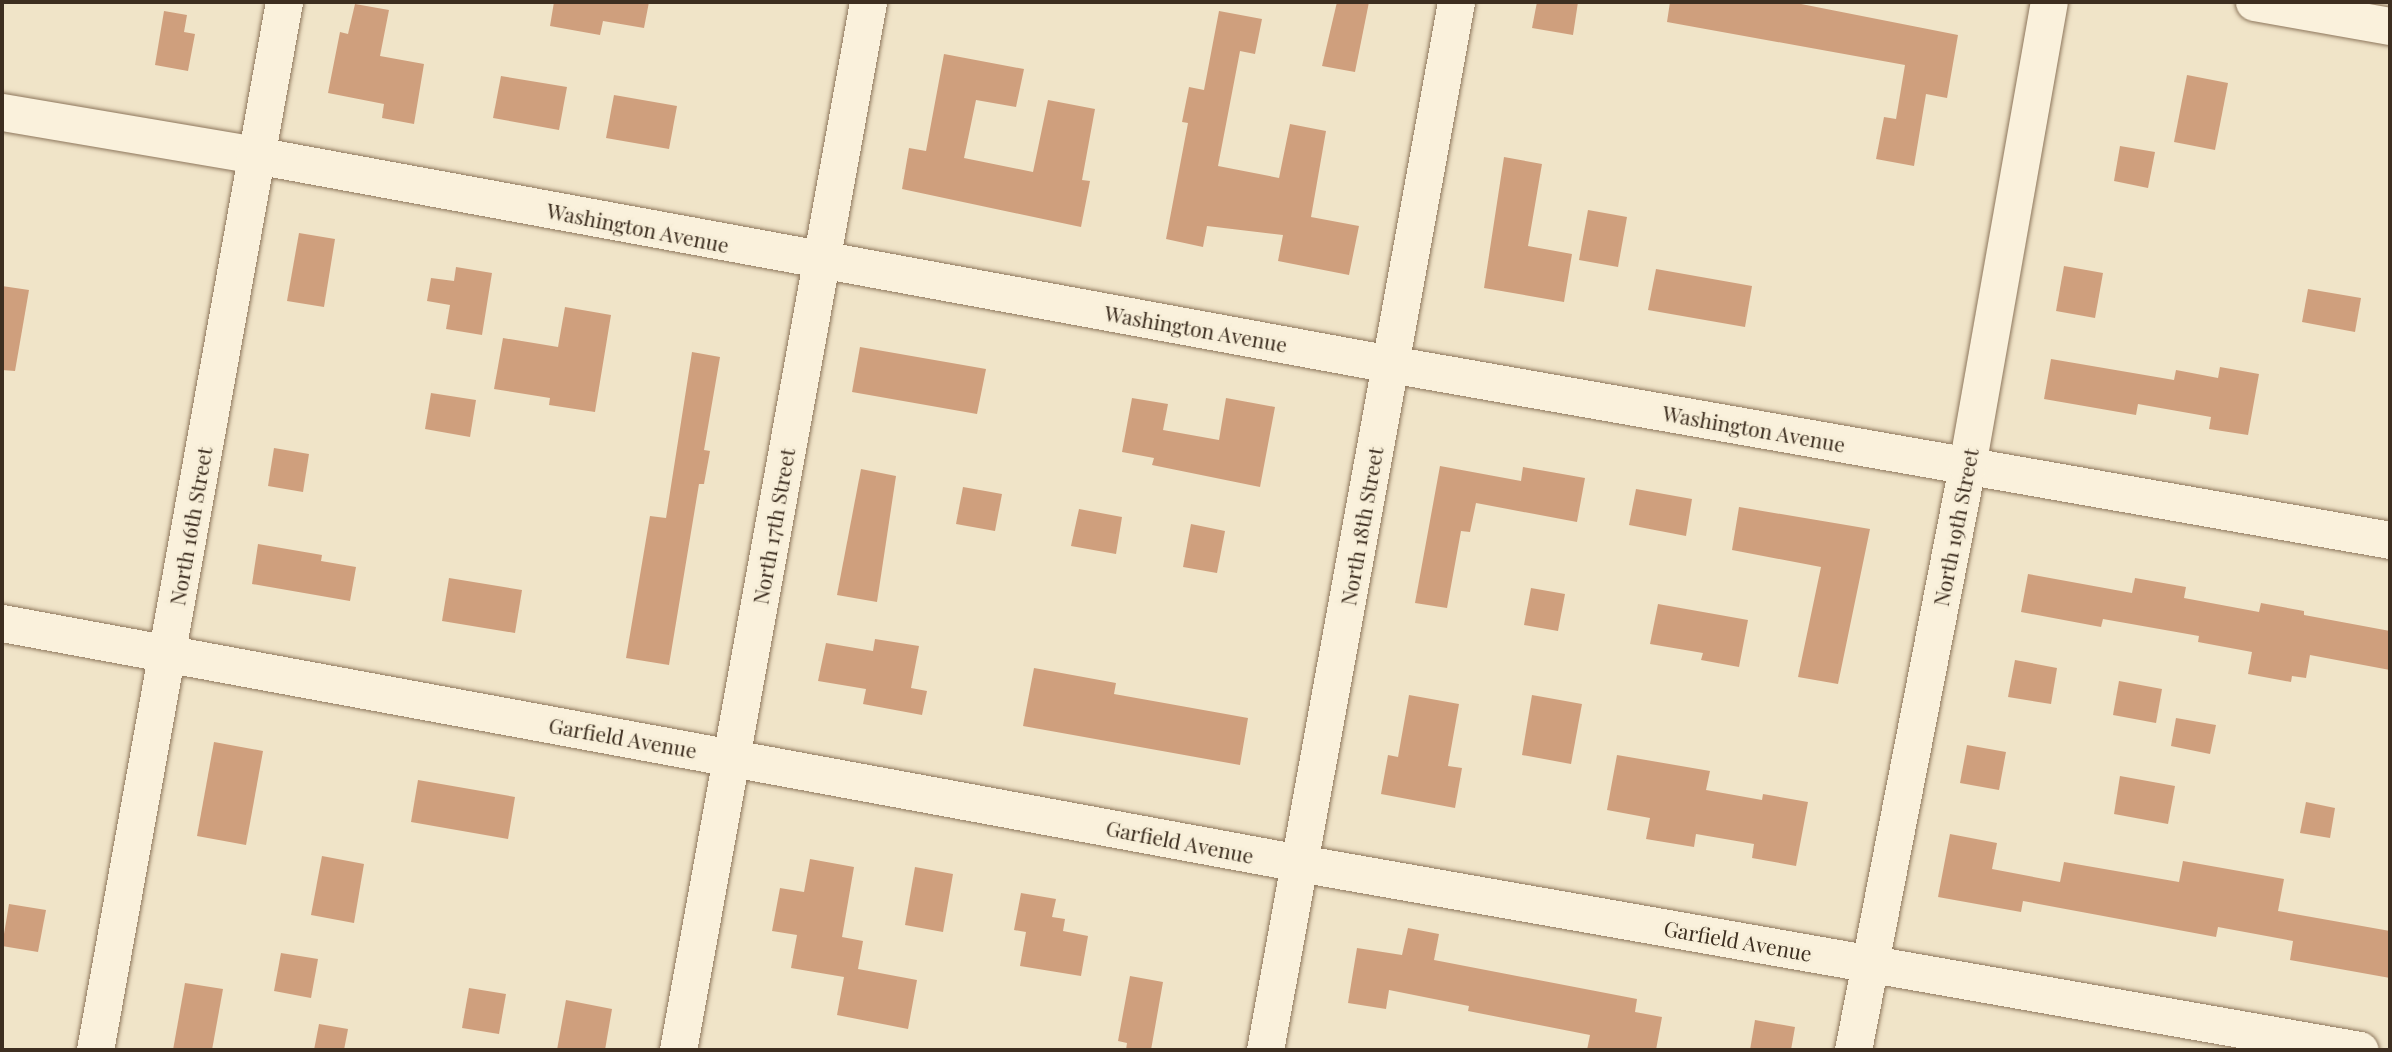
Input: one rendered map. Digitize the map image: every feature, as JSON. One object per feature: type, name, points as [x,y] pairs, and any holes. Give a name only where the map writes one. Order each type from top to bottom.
[{"type":"street","name":"North 16th Street","points":[[95,1050],[284,2]]},
{"type":"street","name":"North 17th Street","points":[[678,1050],[868,2]]},
{"type":"street","name":"North 18th Street","points":[[1265,1050],[1456,2]]},
{"type":"street","name":"North 19th Street","points":[[1853,1050],[1967,466],[2049,2]]},
{"type":"street","points":[[2254,2],[2390,26]]},
{"type":"street","name":"Washington Avenue","points":[[2,112],[255,155],[1390,364],[2390,540]]},
{"type":"street","name":"Garfield Avenue","points":[[2,623],[1299,863],[2360,1050]]},
{"type":"building","points":[[554,2],[649,2],[644,28],[603,21],[600,35],[550,26]]},
{"type":"building","points":[[1337,2],[1369,2],[1355,72],[1322,66]]},
{"type":"building","points":[[1537,2],[1578,2],[1573,35],[1532,28]]},
{"type":"building","points":[[1670,2],[1791,2],[1958,35],[1947,98],[1926,94],[1914,166],[1876,159],[1884,117],[1896,119],[1905,65],[1667,22]]},
{"type":"building","points":[[355,4],[389,10],[380,56],[424,64],[414,124],[382,118],[384,104],[328,93],[340,32],[348,34]]},
{"type":"building","points":[[164,11],[187,15],[184,32],[195,34],[188,71],[155,65]]},
{"type":"building","points":[[1219,11],[1262,19],[1255,54],[1240,51],[1218,166],[1279,178],[1290,124],[1326,131],[1311,217],[1359,226],[1349,275],[1278,261],[1283,235],[1207,226],[1203,247],[1166,239],[1188,123],[1182,122],[1189,87],[1204,90]]},
{"type":"building","points":[[944,54],[1024,69],[1016,107],[976,100],[964,158],[1033,172],[1048,100],[1095,109],[1082,180],[1090,181],[1081,227],[902,189],[909,148],[926,151]]},
{"type":"building","points":[[2187,75],[2228,83],[2215,150],[2174,142]]},
{"type":"building","points":[[501,76],[567,87],[559,130],[493,118]]},
{"type":"building","points":[[614,95],[677,106],[669,149],[606,138]]},
{"type":"building","points":[[2120,146],[2155,152],[2148,188],[2114,181]]},
{"type":"building","points":[[1504,157],[1542,164],[1528,246],[1572,254],[1564,302],[1484,288]]},
{"type":"building","points":[[1588,210],[1627,217],[1618,267],[1579,260]]},
{"type":"building","points":[[299,233],[335,239],[324,307],[287,301]]},
{"type":"building","points":[[2064,266],[2103,273],[2095,318],[2056,311]]},
{"type":"building","points":[[456,267],[492,273],[482,335],[446,329],[450,305],[427,301],[431,278],[454,281]]},
{"type":"building","points":[[1656,269],[1752,286],[1745,327],[1648,310]]},
{"type":"building","points":[[2,286],[29,290],[15,371],[2,370]]},
{"type":"building","points":[[2308,289],[2361,298],[2355,332],[2302,322]]},
{"type":"building","points":[[565,307],[611,315],[595,412],[549,405],[550,398],[494,389],[503,338],[558,347]]},
{"type":"building","points":[[860,347],[986,369],[977,414],[852,392]]},
{"type":"building","points":[[692,352],[720,357],[704,450],[710,451],[704,484],[699,484],[669,665],[626,658],[650,516],[666,518]]},
{"type":"building","points":[[2051,359],[2174,380],[2176,370],[2218,378],[2220,367],[2259,374],[2248,435],[2209,429],[2211,417],[2138,404],[2136,415],[2044,399]]},
{"type":"building","points":[[431,393],[476,400],[470,437],[425,429]]},
{"type":"building","points":[[1132,398],[1168,404],[1163,430],[1219,440],[1226,398],[1275,407],[1260,487],[1152,465],[1154,458],[1122,452]]},
{"type":"building","points":[[274,448],[309,454],[303,492],[268,486]]},
{"type":"building","points":[[1440,466],[1521,481],[1523,467],[1585,478],[1577,522],[1476,503],[1470,532],[1461,531],[1447,608],[1415,603]]},
{"type":"building","points":[[861,469],[896,476],[877,602],[837,595]]},
{"type":"building","points":[[963,487],[1002,494],[995,531],[956,524]]},
{"type":"building","points":[[1636,489],[1692,499],[1686,536],[1629,525]]},
{"type":"building","points":[[1739,507],[1870,529],[1838,684],[1798,677],[1821,567],[1732,550]]},
{"type":"building","points":[[1079,509],[1122,517],[1116,554],[1071,546]]},
{"type":"building","points":[[1191,524],[1225,531],[1217,573],[1183,567]]},
{"type":"building","points":[[258,544],[322,555],[321,561],[356,567],[350,601],[252,584]]},
{"type":"building","points":[[2028,574],[2132,593],[2135,578],[2186,587],[2184,598],[2259,612],[2261,603],[2304,611],[2304,615],[2390,631],[2390,670],[2310,655],[2306,678],[2292,676],[2291,682],[2248,674],[2252,652],[2198,642],[2199,636],[2103,619],[2101,627],[2021,612]]},
{"type":"building","points":[[449,578],[522,590],[515,633],[442,621]]},
{"type":"building","points":[[1531,588],[1565,594],[1558,631],[1524,625]]},
{"type":"building","points":[[1658,604],[1748,620],[1739,667],[1701,660],[1703,653],[1650,644]]},
{"type":"building","points":[[875,639],[919,646],[911,688],[927,691],[922,715],[863,704],[866,689],[818,681],[826,643],[873,651]]},
{"type":"building","points":[[2015,660],[2057,668],[2051,704],[2008,697]]},
{"type":"building","points":[[1034,668],[1116,683],[1114,694],[1248,718],[1240,765],[1023,726]]},
{"type":"building","points":[[2119,681],[2162,689],[2156,723],[2113,715]]},
{"type":"building","points":[[1409,695],[1459,704],[1448,766],[1462,768],[1455,808],[1381,794],[1388,755],[1398,757]]},
{"type":"building","points":[[1532,695],[1582,704],[1571,764],[1522,755]]},
{"type":"building","points":[[2176,718],[2216,725],[2210,754],[2171,746]]},
{"type":"building","points":[[214,742],[263,751],[246,845],[197,836]]},
{"type":"building","points":[[1967,745],[2006,752],[1999,790],[1960,783]]},
{"type":"building","points":[[1617,755],[1710,771],[1706,790],[1762,800],[1763,794],[1808,802],[1796,866],[1752,858],[1754,844],[1696,834],[1694,847],[1646,839],[1650,818],[1607,810]]},
{"type":"building","points":[[2120,776],[2175,786],[2168,824],[2114,814]]},
{"type":"building","points":[[418,780],[515,797],[508,839],[411,822]]},
{"type":"building","points":[[2306,802],[2335,808],[2330,838],[2300,833]]},
{"type":"building","points":[[1950,834],[1997,843],[1992,869],[2060,882],[2064,862],[2179,882],[2183,861],[2284,879],[2278,911],[2390,931],[2390,978],[2290,960],[2293,941],[2218,927],[2216,937],[2023,901],[2021,912],[1938,897]]},
{"type":"building","points":[[322,856],[364,864],[354,923],[311,915]]},
{"type":"building","points":[[810,859],[854,867],[842,937],[863,941],[858,969],[917,980],[908,1029],[837,1015],[844,977],[791,968],[797,935],[772,931],[780,888],[804,892]]},
{"type":"building","points":[[915,867],[953,874],[943,932],[905,925]]},
{"type":"building","points":[[1021,893],[1056,899],[1052,917],[1065,919],[1063,931],[1088,936],[1081,976],[1020,966],[1026,932],[1014,930]]},
{"type":"building","points":[[9,904],[46,910],[38,952],[2,946]]},
{"type":"building","points":[[1408,928],[1439,934],[1434,960],[1637,999],[1635,1012],[1662,1017],[1656,1050],[1587,1050],[1590,1035],[1468,1011],[1469,1006],[1389,990],[1386,1009],[1348,1003],[1357,948],[1402,955]]},
{"type":"building","points":[[281,953],[318,959],[311,998],[274,991]]},
{"type":"building","points":[[1130,976],[1163,982],[1151,1050],[1126,1050],[1127,1043],[1118,1041]]},
{"type":"building","points":[[185,983],[223,989],[212,1050],[173,1050]]},
{"type":"building","points":[[469,988],[506,994],[499,1034],[462,1028]]},
{"type":"building","points":[[566,1000],[612,1009],[605,1050],[557,1050]]},
{"type":"building","points":[[1755,1020],[1795,1027],[1791,1050],[1750,1050]]},
{"type":"building","points":[[319,1024],[348,1029],[344,1050],[314,1050]]}]
